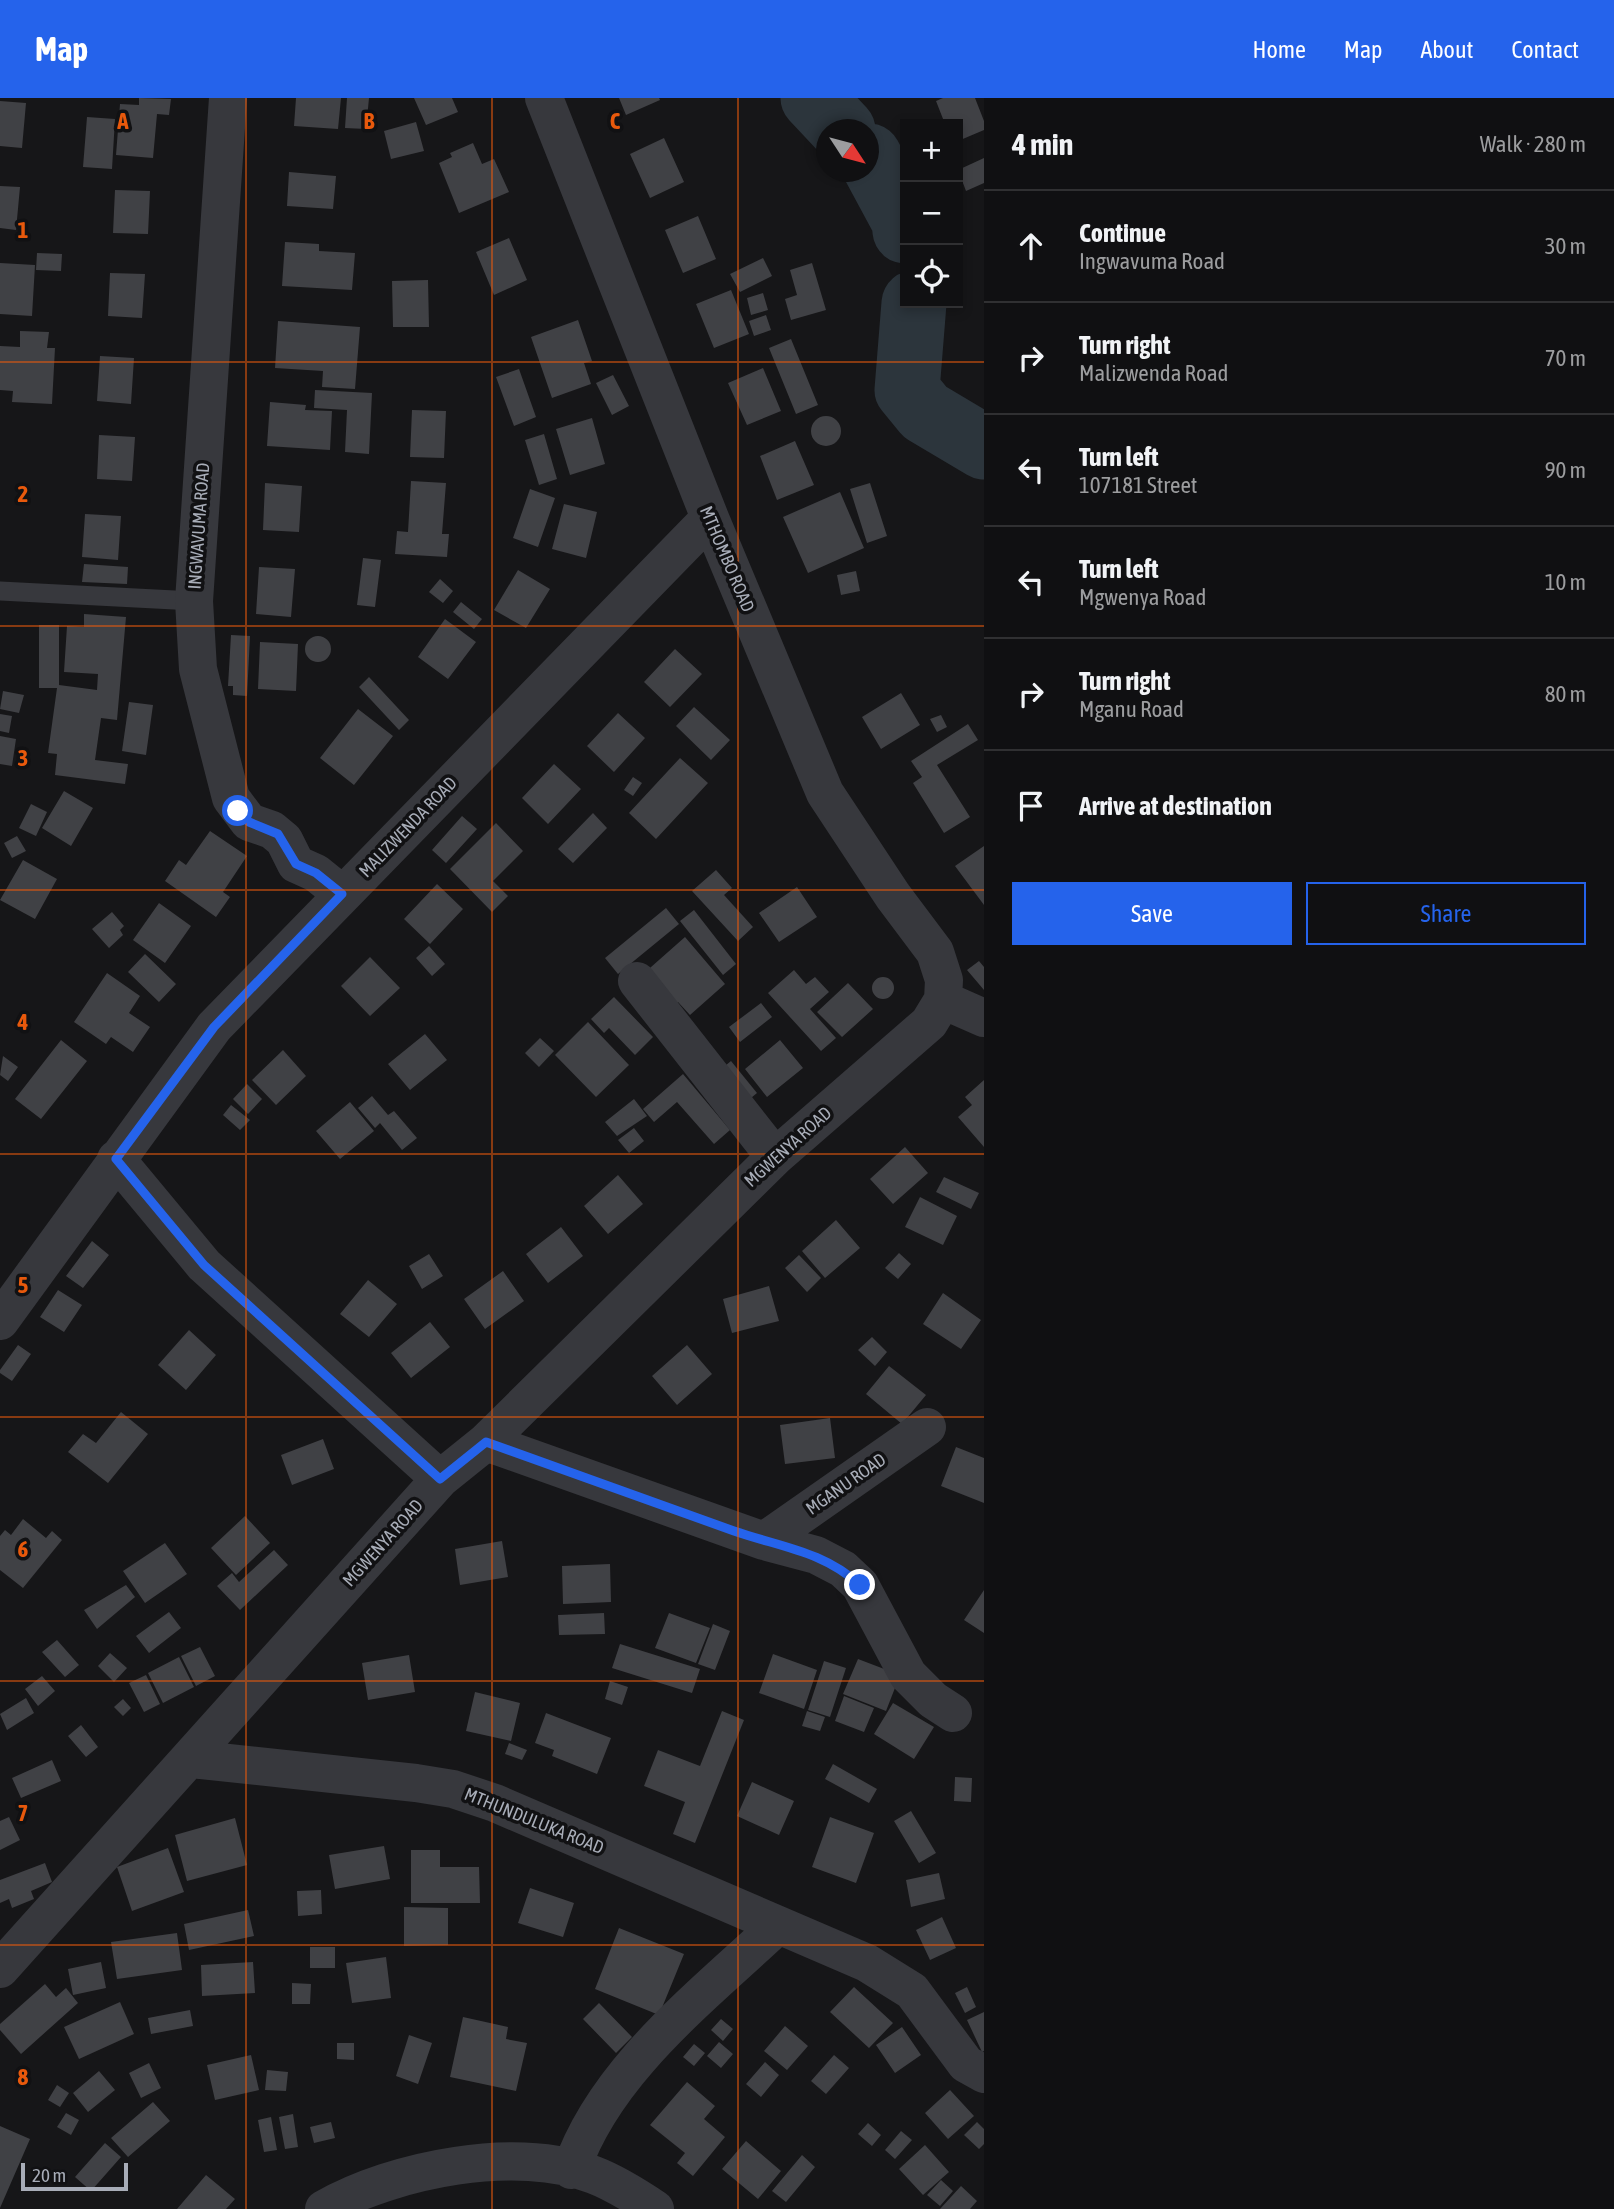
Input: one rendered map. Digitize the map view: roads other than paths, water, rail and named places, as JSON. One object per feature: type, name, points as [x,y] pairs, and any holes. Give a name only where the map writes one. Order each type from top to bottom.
[{"type":"street","name":"INGWAVUMA ROAD","points":[[228,98],[194,601],[198,669],[231,798],[249,822],[272,830],[284,840],[296,864],[316,873],[342,894]]},
{"type":"street","name":"MTHOMBO ROAD","points":[[544,98],[710,517],[825,793],[893,896],[935,952],[944,980],[943,1000]]},
{"type":"street","name":"MALIZWENDA ROAD","points":[[0,1321],[214,1027],[710,517]]},
{"type":"street","points":[[637,981],[775,1157]]},
{"type":"street","points":[[943,1000],[984,1018]]},
{"type":"street","name":"MGWENYA ROAD","points":[[0,1969],[440,1479],[486,1442],[775,1157],[929,1023],[943,1000]]},
{"type":"street","points":[[116,1159],[204,1265],[440,1479]]},
{"type":"street","name":"MGANU ROAD","points":[[764,1541],[927,1427]]},
{"type":"street","points":[[486,1442],[764,1541],[816,1555],[852,1577],[876,1610],[908,1675],[933,1700],[953,1713]]},
{"type":"street","name":"MTHUNDULUKA ROAD","points":[[191,1759],[453,1789],[495,1803],[867,1963],[912,1991],[966,2064],[984,2074]]},
{"type":"street","points":[[571,2170],[592,2119],[625,2075],[687,2010],[778,1924]]},
{"type":"street","points":[[324,2209],[372,2187],[434,2169],[514,2162],[594,2175],[655,2209]]},
{"type":"lane","points":[[0,591],[194,601]]},
{"type":"waterway","points":[[813,98],[833,119]]},
{"type":"waterway","points":[[879,175],[900,214]]},
{"type":"waterway","points":[[914,308],[907,390],[925,412],[984,447]]}]
